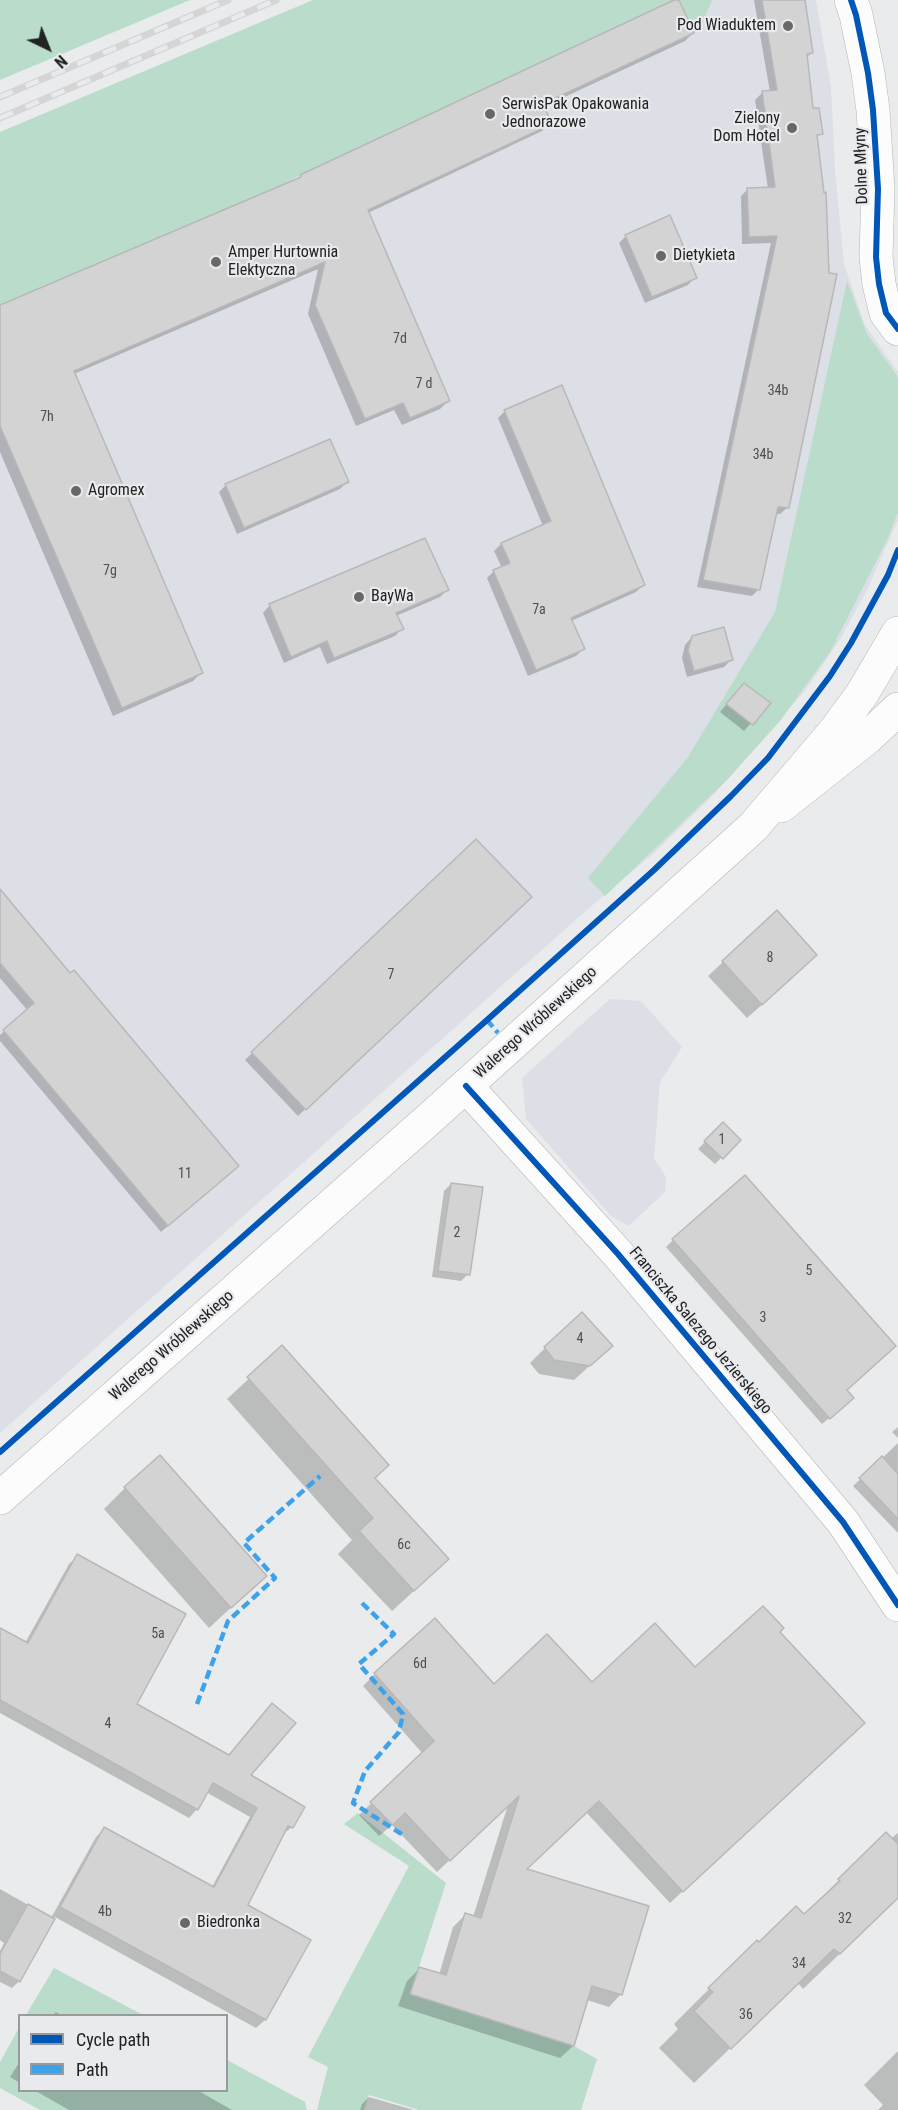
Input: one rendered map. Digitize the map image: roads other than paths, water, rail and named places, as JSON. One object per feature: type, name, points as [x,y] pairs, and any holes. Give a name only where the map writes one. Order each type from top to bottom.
[{"type":"main road","name":"Dolne Młyny","points":[[851,0],[868,73],[873,110],[878,189],[876,258],[879,284],[886,313],[898,329]]},
{"type":"main road","name":"Walerego Wróblewskiego","points":[[0,1498],[466,1086],[753,827],[834,732],[862,694],[898,633]]},
{"type":"main road","points":[[753,827],[840,760],[898,709]]},
{"type":"main road","name":"Franciszka Salezego Jezierskiego","points":[[466,1086],[611,1245],[843,1522],[898,1605]]},
{"type":"railway","points":[[0,97],[228,0]]},
{"type":"railway","points":[[0,118],[276,0]]},
{"type":"place","name":"Pod Wiaduktem","points":[[788,26]]},
{"type":"place","name":"SerwisPak Opakowania Jednorazowe","points":[[490,114]]},
{"type":"place","name":"Zielony Dom Hotel","points":[[792,128]]},
{"type":"place","name":"Dietykieta","points":[[661,256]]},
{"type":"place","name":"Amper Hurtownia Elektyczna","points":[[216,262]]},
{"type":"place","name":"Agromex","points":[[76,491]]},
{"type":"place","name":"BayWa","points":[[359,597]]},
{"type":"place","name":"Biedronka","points":[[185,1923]]}]
